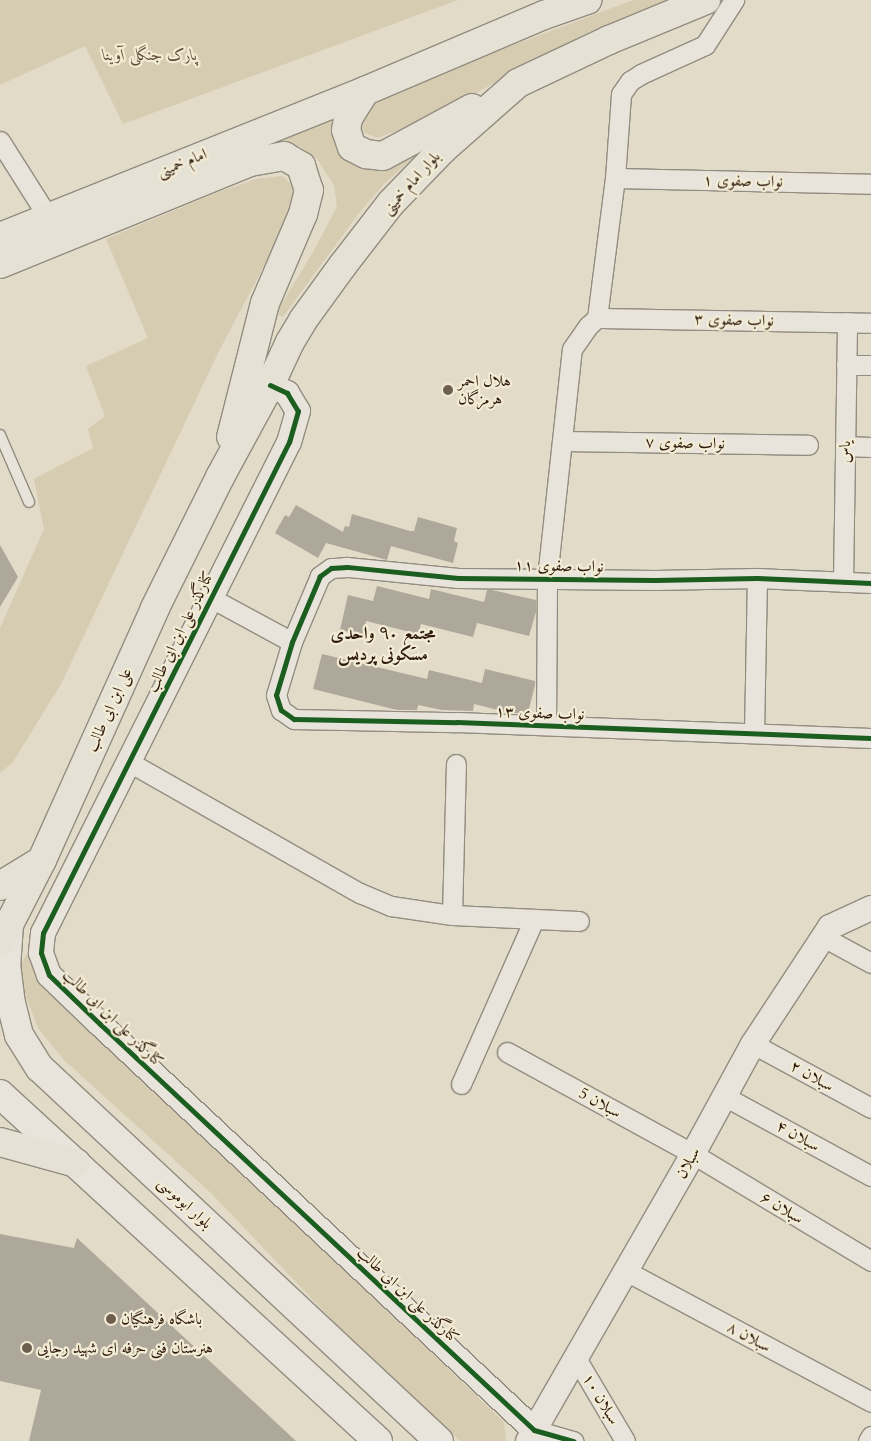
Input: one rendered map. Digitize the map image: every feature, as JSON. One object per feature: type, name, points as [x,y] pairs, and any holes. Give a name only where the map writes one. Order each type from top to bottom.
[{"type":"main road","points":[[518,83],[382,156],[366,154],[352,147],[346,130],[348,118],[364,91],[544,15],[587,0]]},
{"type":"main road","name":"بلوار امام خمینی","points":[[220,478],[303,320],[391,203],[442,150],[518,83],[609,40],[706,0]]},
{"type":"main road","name":"امام خمینی","points":[[0,237],[364,91]]},
{"type":"main road","points":[[0,264],[250,162],[284,156],[301,166],[309,190],[303,214],[265,303],[220,478]]},
{"type":"main road","name":"علی ابن ابی طالب","points":[[4,934],[42,860],[155,608],[220,478]]},
{"type":"main road","points":[[0,886],[42,860]]},
{"type":"main road","name":"بلوار ابوموسی","points":[[4,934],[10,999],[19,1035],[40,1068],[439,1441]]},
{"type":"main road","points":[[0,1045],[15,1051],[40,1068]]},
{"type":"main road","points":[[0,1094],[378,1441]]},
{"type":"main road","points":[[0,1142],[76,1163]]},
{"type":"street","points":[[546,726],[547,578],[572,349],[588,326],[597,318],[615,178],[621,94],[630,81],[705,45],[734,0]]},
{"type":"street","points":[[0,141],[48,217]]},
{"type":"street","name":"نواب صفوی ۱","points":[[615,178],[871,184]]},
{"type":"street","name":"نواب صفوی ۳","points":[[597,318],[871,322]]},
{"type":"street","name":"یاس","points":[[843,582],[847,322]]},
{"type":"street","points":[[846,365],[871,365]]},
{"type":"street","name":"کنارگذر علی ابن ابی طالب","points":[[270,385],[287,394],[298,411],[289,442],[43,933],[41,953],[49,975],[531,1436]]},
{"type":"street","name":"نواب صفوی ۷","points":[[563,441],[808,445]]},
{"type":"street","points":[[845,446],[871,447]]},
{"type":"street","name":"نواب صفوی ۱۱","points":[[292,642],[320,576],[331,568],[347,567],[458,578],[655,580],[757,578],[871,583]]},
{"type":"street","points":[[754,733],[757,578]]},
{"type":"street","points":[[211,598],[292,642]]},
{"type":"street","name":"نواب صفوی ۱۳","points":[[292,642],[276,695],[282,710],[294,719],[871,738]]},
{"type":"street","points":[[129,762],[360,893],[391,906],[452,915],[578,921]]},
{"type":"street","points":[[452,915],[456,764]]},
{"type":"street","name":"سبلان","points":[[531,1436],[754,1044],[830,927],[871,908]]},
{"type":"street","points":[[461,1084],[534,919]]},
{"type":"street","points":[[823,937],[871,963]]},
{"type":"street","name":"سبلان ۲","points":[[754,1044],[871,1108]]},
{"type":"street","name":"سبلان 5","points":[[507,1052],[693,1154]]},
{"type":"street","name":"سبلان ۴","points":[[724,1096],[871,1176]]},
{"type":"street","name":"سبلان ۶","points":[[693,1154],[871,1261]]},
{"type":"street","name":"سبلان ۸","points":[[626,1271],[871,1402]]},
{"type":"street","name":"سبلان ۱۰","points":[[576,1358],[625,1441]]},
{"type":"street","points":[[531,1436],[573,1441]]},
{"type":"street","points":[[868,1441],[871,1436]]},
{"type":"lane","points":[[0,435],[28,502]]},
{"type":"green space","name":"پارک جنگلی آوینا","points":[[0,0],[458,0],[123,124],[85,46],[0,85]]},
{"type":"green space","points":[[633,0],[668,0],[589,32],[452,106],[402,129],[377,138],[360,131],[360,117],[376,102],[417,81]]},
{"type":"green space","points":[[341,112],[381,165],[398,164],[430,143],[385,183],[359,213],[283,317],[276,313],[312,254],[337,207],[334,185],[317,159],[300,146],[280,146],[235,156]]},
{"type":"green space","points":[[282,176],[296,189],[294,209],[219,351],[61,684],[13,762],[0,773],[0,628],[44,529],[34,479],[93,448],[88,429],[105,416],[86,366],[148,338],[106,239],[216,193],[256,179]]},
{"type":"green space","points":[[27,953],[34,962],[39,979],[504,1422],[506,1441],[460,1441],[332,1320],[212,1194],[64,1060],[38,1028],[25,994],[20,967]]},
{"type":"building","points":[[296,505],[343,532],[345,526],[349,527],[352,514],[410,531],[414,531],[418,517],[457,528],[454,541],[458,543],[453,563],[391,546],[387,560],[326,543],[318,558],[275,533],[285,515],[289,517]]},
{"type":"building","points":[[0,545],[18,577],[0,607]]},
{"type":"building","points":[[377,586],[429,599],[431,589],[484,602],[487,590],[492,590],[536,600],[536,612],[529,636],[477,623],[473,637],[421,624],[418,634],[366,621],[363,635],[340,630],[348,595],[373,601]]},
{"type":"building","points":[[322,654],[427,679],[429,670],[482,683],[485,669],[535,681],[535,685],[528,713],[510,713],[474,704],[473,711],[442,710],[418,705],[417,710],[397,710],[313,689]]},
{"type":"building","name":"باشگاه فرهنگیان","points":[[0,1234],[74,1248],[77,1238],[296,1441],[29,1441],[41,1390],[0,1381]]},
{"type":"cycle path","points":[[270,385],[287,393],[298,411],[289,442],[43,933],[41,953],[49,975],[534,1430],[573,1441]]},
{"type":"cycle path","points":[[871,583],[757,578],[655,580],[458,578],[347,567],[331,568],[320,576],[292,642],[276,695],[281,710],[294,719],[457,722],[871,738]]},
{"type":"place","name":"هلال احمر هرمزگان","points":[[448,390]]},
{"type":"place","name":"باشگاه فرهنگیان","points":[[111,1319]]},
{"type":"place","name":"هنرستان فنی حرفه ای شهید رجایی","points":[[27,1348]]},
{"type":"district","name":"مجتمع ٩٠ واحدی مسکونی پردیس","points":[[383,645]]}]
